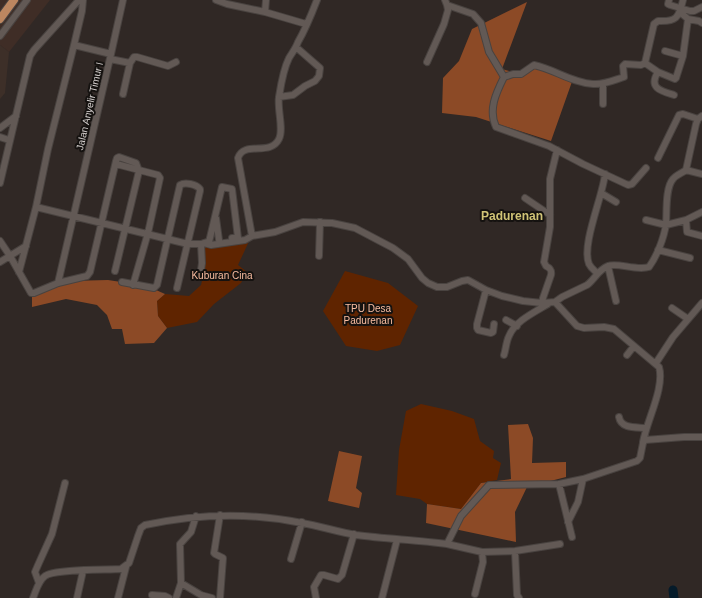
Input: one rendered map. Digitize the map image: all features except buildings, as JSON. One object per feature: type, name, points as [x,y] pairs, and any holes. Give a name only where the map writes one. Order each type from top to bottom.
[{"type":"main road","points":[[0,19],[14,0]]},
{"type":"street","points":[[0,36],[28,0]]},
{"type":"street","points":[[0,183],[30,56],[79,0]]},
{"type":"street","points":[[19,272],[74,46],[83,0]]},
{"type":"street","name":"Jalan Anyelir Timur I","points":[[58,283],[123,0]]},
{"type":"street","points":[[216,0],[306,24]]},
{"type":"street","points":[[265,12],[266,0]]},
{"type":"street","points":[[252,236],[238,158],[242,151],[271,148],[278,141],[281,135],[278,105],[282,78],[289,59],[317,0]]},
{"type":"street","points":[[669,0],[669,5],[680,10],[694,11],[702,7]]},
{"type":"street","points":[[645,63],[654,24],[658,21],[672,21],[680,10],[683,0]]},
{"type":"street","points":[[427,62],[444,24],[448,10],[446,3]]},
{"type":"street","points":[[446,3],[473,14],[481,23],[489,52],[504,77]]},
{"type":"street","points":[[680,10],[688,19],[699,20],[702,23]]},
{"type":"street","points":[[645,63],[658,72],[676,78],[683,56],[688,19]]},
{"type":"street","points":[[74,46],[130,63]]},
{"type":"street","points":[[279,97],[297,94],[305,86],[315,81],[319,76],[320,68],[296,47]]},
{"type":"street","points":[[665,51],[683,56]]},
{"type":"street","points":[[123,94],[130,63],[134,57],[168,66],[176,62]]},
{"type":"street","points":[[645,63],[641,65],[625,64],[623,66],[624,77],[603,84],[593,84],[579,81],[534,65],[521,74],[513,74],[504,77],[493,101],[493,110],[495,126],[557,150],[583,164],[630,185],[646,168]]},
{"type":"street","points":[[658,72],[654,82],[657,88],[674,95]]},
{"type":"street","points":[[603,84],[603,104]]},
{"type":"street","points":[[504,355],[509,334],[524,318],[590,282],[597,273],[608,266],[649,267],[658,250],[666,225],[668,198],[672,179],[686,170],[694,133],[700,118],[683,114],[679,115],[658,158]]},
{"type":"street","points":[[0,128],[16,116]]},
{"type":"street","points":[[694,133],[702,134]]},
{"type":"street","points":[[0,137],[9,140]]},
{"type":"street","points":[[542,303],[552,275],[552,271],[544,262],[550,227],[550,179],[557,150]]},
{"type":"street","points":[[0,241],[30,293],[34,293],[58,283],[89,275],[117,158],[134,162],[139,171],[114,271]]},
{"type":"street","points":[[116,164],[158,175],[160,178],[148,234],[133,285]]},
{"type":"street","points":[[686,170],[702,174]]},
{"type":"street","points":[[597,273],[592,269],[589,263],[588,254],[591,230],[605,174]]},
{"type":"street","points":[[122,282],[133,285],[156,287],[180,185],[183,183],[197,186],[200,189],[177,288]]},
{"type":"street","points":[[36,207],[188,244],[205,243],[238,238],[231,188],[221,188],[215,213],[205,243],[200,277]]},
{"type":"street","points":[[601,193],[616,202]]},
{"type":"street","points":[[525,198],[550,215]]},
{"type":"street","points":[[646,220],[666,225],[686,220],[702,212]]},
{"type":"street","points":[[215,213],[219,240]]},
{"type":"street","points":[[686,220],[687,232],[702,236]]},
{"type":"street","points":[[205,243],[211,245],[245,240],[252,236],[275,232],[303,222],[341,224],[355,228],[393,248],[408,258],[422,278],[434,286],[447,287],[468,280],[486,290],[523,301],[542,303],[552,302],[577,326],[584,328],[604,327],[614,329],[656,363],[660,370],[660,385],[646,428],[639,460],[583,479],[559,484],[489,485],[460,516],[447,544]]},
{"type":"street","points":[[319,256],[320,222]]},
{"type":"street","points":[[0,262],[26,246]]},
{"type":"street","points":[[658,250],[690,258]]},
{"type":"street","points":[[608,266],[616,301]]},
{"type":"street","points":[[486,290],[477,328],[478,330],[491,333],[494,324]]},
{"type":"street","points":[[656,363],[672,337],[702,303]]},
{"type":"street","points":[[672,308],[688,319]]},
{"type":"street","points":[[506,320],[517,326]]},
{"type":"street","points":[[627,355],[634,346]]},
{"type":"street","points":[[619,417],[620,422],[623,425],[646,428]]},
{"type":"street","points":[[643,442],[684,437],[702,437]]},
{"type":"street","points":[[568,522],[578,502],[583,479]]},
{"type":"street","points":[[39,584],[35,572],[52,534],[65,483]]},
{"type":"street","points":[[559,484],[572,537]]},
{"type":"street","points":[[220,515],[214,553],[223,558],[220,598]]},
{"type":"street","points":[[120,598],[126,567],[129,563],[143,526],[196,516],[252,515],[302,522],[354,534],[396,540],[447,544],[482,552],[515,551],[560,544]]},
{"type":"street","points":[[176,598],[181,583],[180,544],[191,532],[196,516]]},
{"type":"street","points":[[291,559],[302,522]]},
{"type":"street","points":[[316,598],[314,587],[321,575],[338,579],[342,575],[354,534]]},
{"type":"street","points":[[382,598],[396,540]]},
{"type":"street","points":[[515,551],[517,595],[519,598]]},
{"type":"street","points":[[475,594],[483,562],[482,552]]},
{"type":"street","points":[[33,598],[44,576],[64,571],[121,569],[126,567]]},
{"type":"street","points":[[77,598],[83,571]]},
{"type":"street","points":[[181,583],[200,596],[211,598]]},
{"type":"street","points":[[152,595],[165,596],[169,598]]},
{"type":"shaded area","points":[[0,0],[50,0],[9,52],[0,45]]},
{"type":"shaded area","points":[[527,2],[502,69],[523,75],[534,66],[574,76],[551,141],[476,117],[442,113],[443,78],[459,61],[472,29]]},
{"type":"shaded area","points":[[0,45],[9,52],[5,93],[0,99]]},
{"type":"shaded area","points":[[108,280],[147,286],[165,294],[157,301],[158,316],[167,328],[154,343],[125,344],[122,329],[112,329],[107,315],[97,305],[66,299],[32,307],[32,294],[69,281]]},
{"type":"shaded area","points":[[528,424],[533,438],[532,463],[566,462],[566,477],[527,487],[515,512],[516,542],[426,523],[427,504],[461,509],[481,483],[511,479],[508,425]]},
{"type":"shaded area","points":[[339,451],[362,456],[356,488],[362,493],[359,508],[328,501]]},
{"type":"green space","name":"Kuburan Cina","points":[[251,237],[238,265],[247,272],[241,283],[214,304],[197,322],[167,328],[158,316],[157,301],[165,294],[189,296],[201,285],[205,268],[205,244]]},
{"type":"green space","name":"TPU Desa Padurenan","points":[[345,271],[388,283],[418,306],[400,345],[377,351],[346,346],[323,311]]},
{"type":"green space","points":[[421,404],[452,411],[474,419],[480,441],[494,451],[493,458],[501,463],[497,480],[481,483],[461,509],[427,504],[420,499],[396,495],[399,450],[406,411]]},
{"type":"waterway","points":[[673,590],[674,598]]},
{"type":"district","name":"Padurenan","points":[[512,216]]}]
